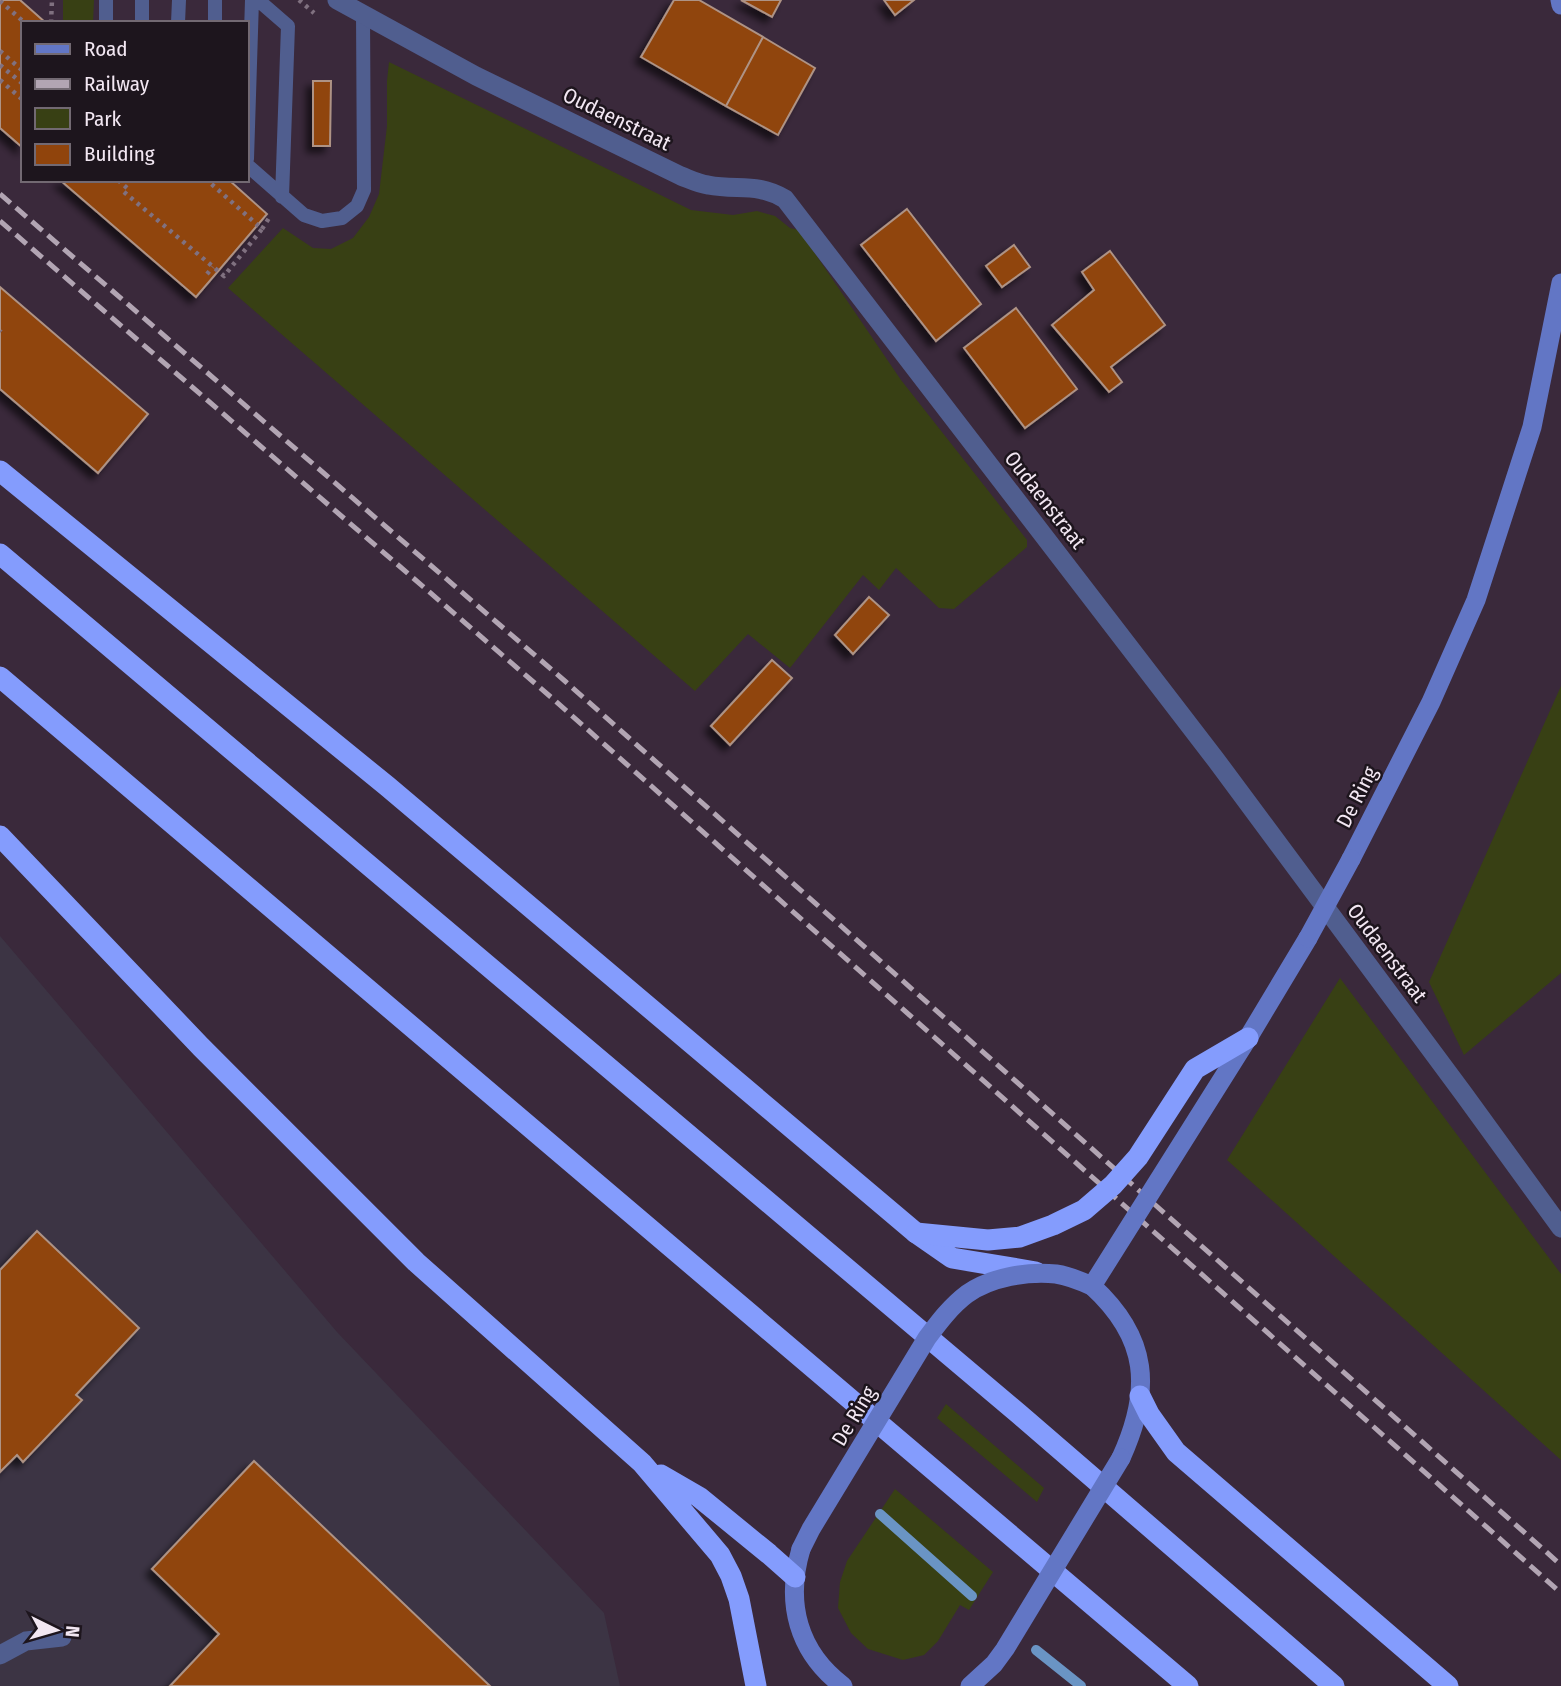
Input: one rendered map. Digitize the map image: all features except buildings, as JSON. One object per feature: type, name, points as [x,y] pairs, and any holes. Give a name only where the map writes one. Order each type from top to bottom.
[{"type":"highway","points":[[0,471],[387,786],[916,1233],[951,1258],[1045,1273]]},
{"type":"highway","points":[[0,554],[998,1396],[1334,1686]]},
{"type":"highway","points":[[6,682],[1188,1686]]},
{"type":"highway","points":[[0,836],[201,1047],[416,1262],[642,1462],[720,1555],[731,1576],[756,1686]]},
{"type":"highway","points":[[916,1233],[988,1240],[1020,1237],[1084,1210],[1113,1185],[1138,1157],[1195,1069],[1248,1038]]},
{"type":"highway","points":[[1140,1396],[1149,1414],[1176,1452],[1448,1686]]},
{"type":"highway","points":[[642,1462],[699,1497],[795,1577]]},
{"type":"main road","name":"De Ring","points":[[1092,1286],[1308,938],[1431,702],[1476,600],[1532,426],[1561,283]]},
{"type":"main road","name":"De Ring","points":[[843,1686],[820,1664],[801,1632],[795,1614],[795,1577],[801,1549],[818,1517],[927,1338],[949,1310],[968,1293],[986,1283],[1045,1273],[1076,1279],[1092,1286],[1115,1310],[1133,1339],[1140,1369],[1140,1396],[1135,1425],[1121,1458],[1006,1650],[970,1686]]},
{"type":"street","name":"Oudaenstraat","points":[[337,0],[476,76],[681,176],[706,185],[752,187],[771,191],[785,199],[1216,760],[1561,1228]]},
{"type":"street","points":[[0,1656],[26,1641],[62,1637]]},
{"type":"lane","points":[[106,0],[106,21]]},
{"type":"lane","points":[[142,0],[142,21]]},
{"type":"lane","points":[[178,21],[179,0]]},
{"type":"lane","points":[[215,0],[215,21]]},
{"type":"lane","points":[[248,127],[252,0]]},
{"type":"lane","points":[[258,0],[288,26],[282,197]]},
{"type":"lane","points":[[248,166],[304,215],[323,221],[342,218],[357,206],[364,190],[363,14]]},
{"type":"lane","points":[[0,667],[6,682]]},
{"type":"path","points":[[51,21],[52,0]]},
{"type":"path","points":[[0,1],[23,21]]},
{"type":"path","points":[[0,51],[21,69]]},
{"type":"path","points":[[0,65],[21,82]]},
{"type":"path","points":[[0,80],[21,98]]},
{"type":"path","points":[[120,182],[224,276],[262,229],[209,182]]},
{"type":"path","points":[[206,274],[213,267]]},
{"type":"shaded area","points":[[0,936],[337,1332],[604,1613],[620,1686],[0,1686]]},
{"type":"green space","points":[[63,0],[94,0],[93,21],[63,21]]},
{"type":"green space","points":[[389,62],[691,210],[733,215],[757,211],[775,216],[790,228],[799,230],[901,380],[1027,540],[1027,547],[954,609],[939,608],[896,568],[879,590],[863,575],[790,668],[748,634],[695,691],[228,288],[283,228],[313,248],[331,249],[353,238],[369,217],[379,194],[387,126]]},
{"type":"green space","points":[[1561,686],[1561,973],[1464,1055],[1429,982]]},
{"type":"green space","points":[[1340,978],[1561,1274],[1561,1460],[1227,1160]]},
{"type":"green space","points":[[946,1404],[1044,1488],[1037,1502],[937,1418]]},
{"type":"green space","points":[[895,1489],[993,1572],[969,1610],[960,1605],[938,1641],[924,1655],[903,1660],[868,1649],[851,1633],[838,1608],[840,1582],[847,1561]]},
{"type":"waterway","points":[[880,1514],[972,1596]]},
{"type":"waterway","points":[[1036,1650],[1081,1686]]},
{"type":"railway","points":[[0,194],[566,682],[1561,1565]]},
{"type":"railway","points":[[0,221],[552,698],[1561,1593]]}]
